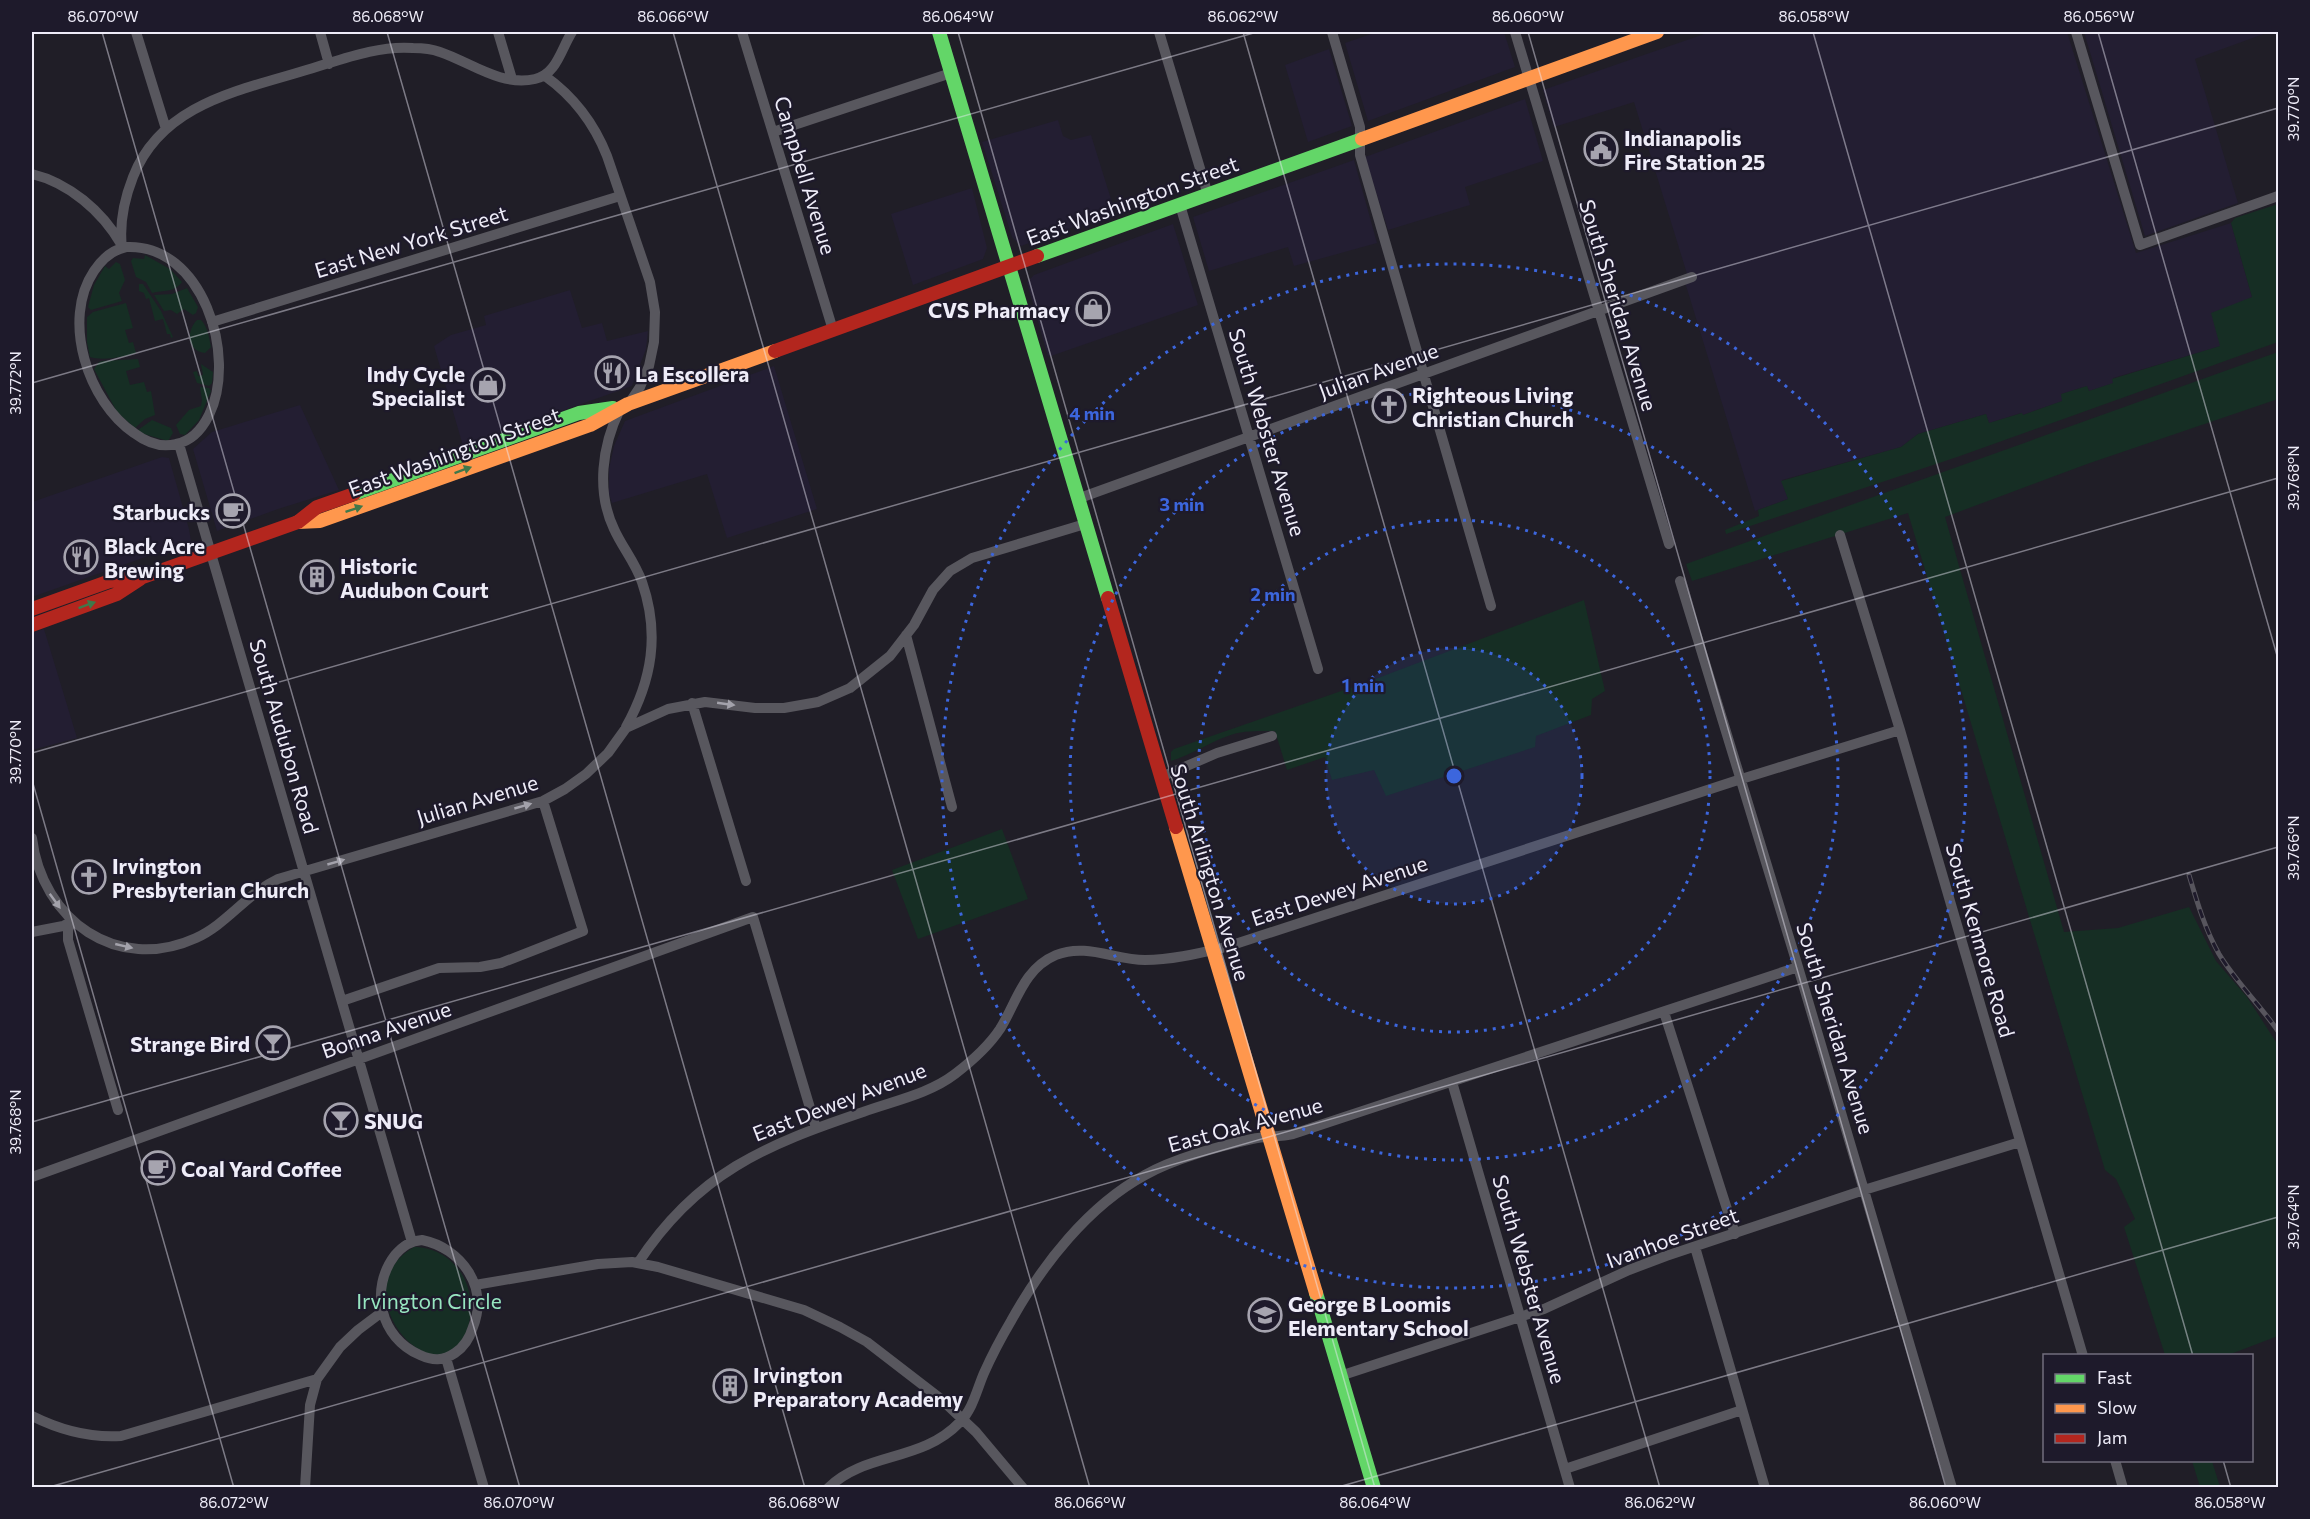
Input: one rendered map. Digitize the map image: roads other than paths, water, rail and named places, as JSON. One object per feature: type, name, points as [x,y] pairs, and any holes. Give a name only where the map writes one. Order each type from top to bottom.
[{"type":"main road","name":"South Arlington Avenue","points":[[939,32],[1084,524],[1374,1488]]},
{"type":"main road","name":"East Washington Street","points":[[32,609],[110,581],[142,577],[298,522],[320,521],[367,505],[590,425],[625,405],[1657,32]]},
{"type":"main road","name":"East Washington Street","points":[[32,625],[117,594],[142,577]]},
{"type":"street","points":[[136,32],[165,129]]},
{"type":"street","points":[[320,32],[329,64]]},
{"type":"street","points":[[498,32],[512,79]]},
{"type":"street","points":[[122,248],[121,221],[129,187],[141,160],[165,129],[211,100],[377,50],[411,48],[437,51],[488,73],[512,79],[530,80],[545,76],[554,66],[572,32]]},
{"type":"street","name":"Campbell Avenue","points":[[742,32],[833,330]]},
{"type":"street","points":[[1159,32],[1208,195]]},
{"type":"street","points":[[1332,32],[1360,127],[1360,155],[1491,606]]},
{"type":"street","name":"South Sheridan Avenue","points":[[1515,32],[1669,544]]},
{"type":"street","points":[[2076,32],[2140,245],[2278,196]]},
{"type":"street","points":[[773,132],[951,73]]},
{"type":"street","points":[[545,76],[568,95],[590,123],[605,150],[648,277],[655,312],[654,342],[649,366],[640,387],[612,426],[603,464],[603,494],[613,527],[640,576],[648,606],[651,631],[650,662],[645,686],[626,728]]},
{"type":"street","points":[[32,174],[60,185],[85,201],[107,224],[122,248]]},
{"type":"street","name":"East New York Street","points":[[212,322],[620,196]]},
{"type":"street","name":"South Webster Avenue","points":[[1180,205],[1318,669]]},
{"type":"street","points":[[122,248],[151,249],[172,261],[195,286],[212,322],[219,354],[219,377],[216,398],[206,421],[198,432],[179,444],[156,444],[137,435],[121,423],[100,396],[87,366],[80,328],[86,288],[101,262],[113,251],[122,248]]},
{"type":"street","name":"Julian Avenue","points":[[1077,499],[1692,277]]},
{"type":"street","name":"South Audubon Road","points":[[179,444],[412,1242]]},
{"type":"street","name":"Julian Avenue","points":[[32,838],[41,879],[51,897],[72,920],[91,934],[119,946],[149,949],[170,947],[208,932],[260,888],[278,879],[543,801],[586,774],[608,753],[626,728],[668,709],[692,703],[714,702],[765,709],[784,708],[818,702],[850,688],[867,677],[890,656],[942,578],[958,565],[972,558],[1084,524]]},
{"type":"street","name":"South Kenmore Road","points":[[1840,535],[1900,730],[2083,1354]]},
{"type":"street","name":"South Sheridan Avenue","points":[[1680,581],[1798,967],[1952,1488]]},
{"type":"street","points":[[906,635],[952,807]]},
{"type":"street","points":[[692,703],[746,881]]},
{"type":"street","name":"East Dewey Avenue","points":[[638,1263],[682,1209],[723,1173],[761,1150],[925,1090],[956,1074],[975,1058],[995,1035],[1026,978],[1037,967],[1058,954],[1083,950],[1131,959],[1156,960],[1212,950],[1740,779],[1900,730]]},
{"type":"street","points":[[1161,777],[1217,753],[1272,736]]},
{"type":"street","points":[[342,1001],[439,968],[480,967],[501,963],[583,932],[543,801]]},
{"type":"street","name":"Bonna Avenue","points":[[32,1177],[753,917],[816,1128]]},
{"type":"street","points":[[32,932],[63,926],[72,920]]},
{"type":"street","points":[[72,920],[68,930],[68,940],[118,1110]]},
{"type":"street","name":"East Oak Avenue","points":[[828,1488],[859,1467],[912,1453],[934,1442],[951,1431],[963,1419],[988,1362],[1022,1303],[1053,1258],[1099,1208],[1136,1180],[1163,1167],[1255,1138],[1293,1134],[1798,967]]},
{"type":"street","points":[[1664,1012],[1735,1234]]},
{"type":"street","name":"South Webster Avenue","points":[[1452,1082],[1570,1488]]},
{"type":"street","name":"Ivanhoe Street","points":[[1340,1376],[1544,1309],[1639,1266],[1864,1190],[2020,1142]]},
{"type":"street","points":[[412,1242],[431,1242],[448,1250],[463,1263],[475,1285],[477,1311],[472,1331],[461,1348],[446,1358],[436,1360],[426,1358],[404,1345],[391,1331],[382,1312],[381,1288],[388,1266],[400,1249],[412,1242]]},
{"type":"street","points":[[1695,1247],[1765,1488]]},
{"type":"street","points":[[475,1285],[597,1264],[638,1263],[780,1302],[840,1327],[883,1353],[963,1419],[1019,1485]]},
{"type":"street","points":[[305,1488],[310,1405],[317,1379],[347,1340],[382,1312]]},
{"type":"street","points":[[446,1358],[484,1488]]},
{"type":"street","points":[[32,1416],[53,1426],[82,1434],[100,1437],[121,1436],[317,1379]]},
{"type":"street","points":[[1565,1468],[1742,1410]]},
{"type":"street","points":[[2115,1462],[2123,1488]]},
{"type":"railway","points":[[2189,875],[2205,925],[2219,954],[2278,1031]]},
{"type":"place","name":"Indianapolis Fire Station 25","points":[[1601,149]]},
{"type":"place","name":"CVS Pharmacy","points":[[1093,309]]},
{"type":"place","name":"La Escollera","points":[[612,373]]},
{"type":"place","name":"Indy Cycle Specialist","points":[[488,385]]},
{"type":"place","name":"Righteous Living Christian Church","points":[[1389,406]]},
{"type":"place","name":"Starbucks","points":[[233,511]]},
{"type":"place","name":"Black Acre Brewing","points":[[81,557]]},
{"type":"place","name":"Historic Audubon Court","points":[[317,577]]},
{"type":"place","name":"Irvington Presbyterian Church","points":[[89,877]]},
{"type":"place","name":"Strange Bird","points":[[273,1043]]},
{"type":"place","name":"SNUG","points":[[341,1120]]},
{"type":"place","name":"Coal Yard Coffee","points":[[158,1168]]},
{"type":"place","name":"George B Loomis Elementary School","points":[[1265,1315]]},
{"type":"place","name":"Irvington Preparatory Academy","points":[[730,1386]]},
{"type":"park label","name":"Irvington Circle","points":[[429,1300]]}]
